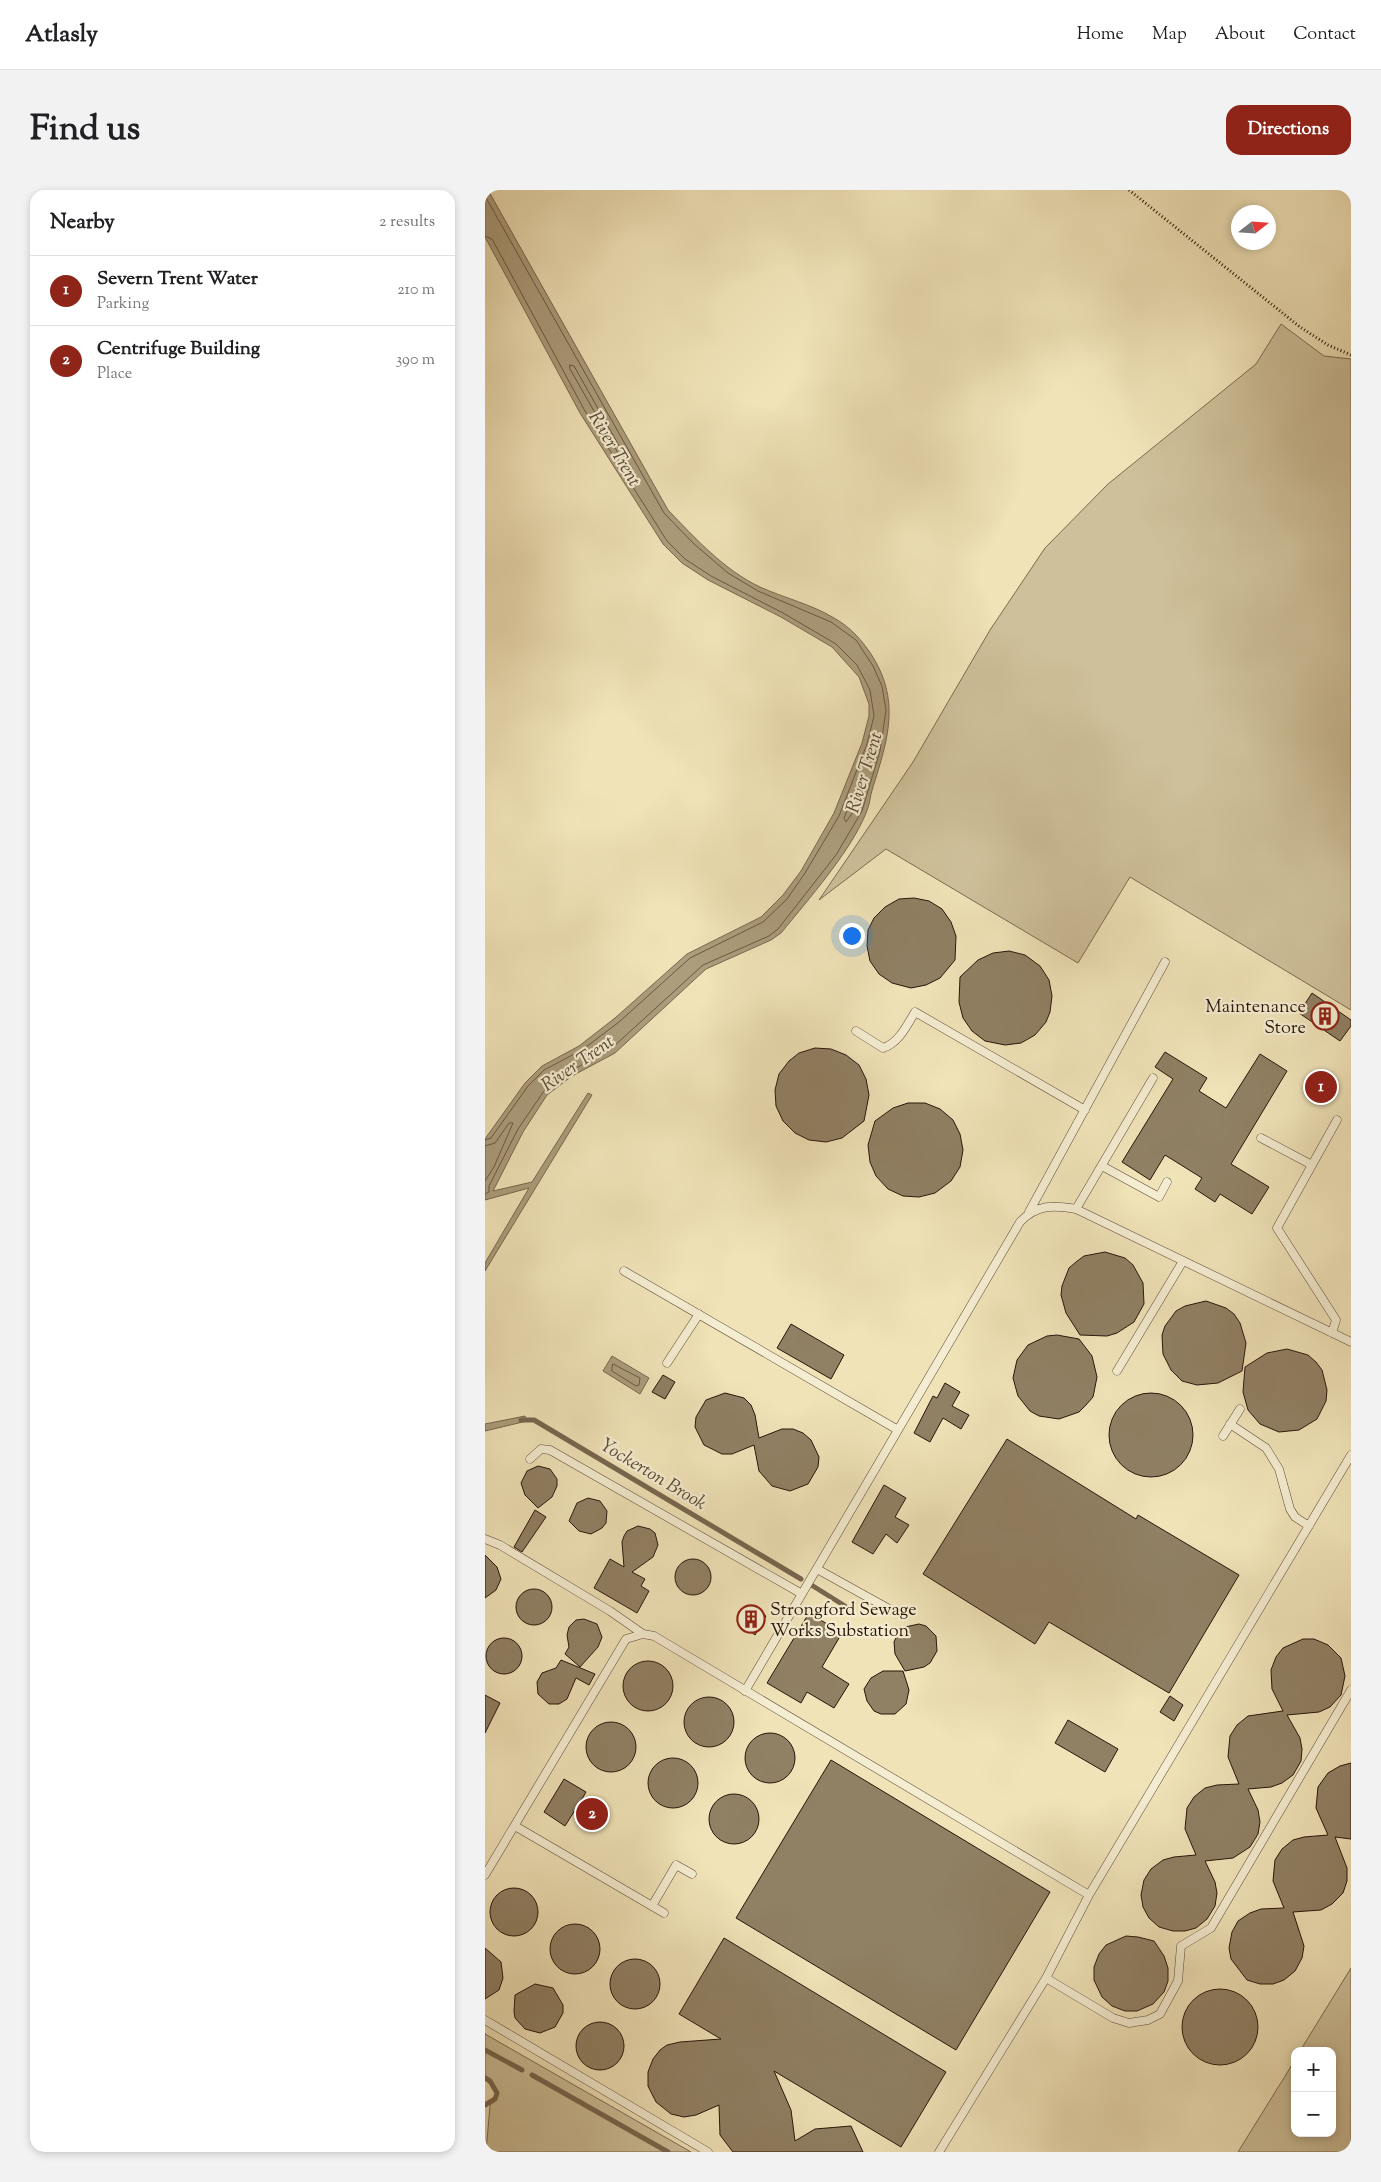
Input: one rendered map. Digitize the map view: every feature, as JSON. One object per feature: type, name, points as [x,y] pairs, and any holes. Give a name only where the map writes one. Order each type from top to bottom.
[{"type":"lane","points":[[745,1691],[1020,1222],[1029,1212],[1165,962]]},
{"type":"lane","points":[[856,1031],[883,1048],[890,1046],[896,1041],[915,1012],[1085,1110]]},
{"type":"lane","points":[[1076,1209],[1153,1078]]},
{"type":"lane","points":[[1332,1333],[1336,1320],[1277,1228],[1337,1120]]},
{"type":"lane","points":[[1261,1138],[1312,1165]]},
{"type":"lane","points":[[1102,1166],[1159,1197],[1167,1182]]},
{"type":"lane","points":[[1029,1212],[1048,1205],[1076,1209],[1351,1342]]},
{"type":"lane","points":[[1117,1370],[1183,1260]]},
{"type":"lane","points":[[624,1271],[898,1430]]},
{"type":"lane","points":[[667,1363],[699,1314]]},
{"type":"lane","points":[[1223,1436],[1240,1409]]},
{"type":"lane","points":[[1230,1424],[1266,1448],[1279,1469],[1290,1509],[1295,1517],[1309,1526]]},
{"type":"lane","points":[[530,1459],[541,1449],[550,1450],[802,1594]]},
{"type":"lane","points":[[939,2152],[1046,1978],[1089,1895],[1351,1455]]},
{"type":"lane","points":[[485,1540],[500,1545],[610,1611],[643,1634],[654,1636],[1089,1895]]},
{"type":"lane","points":[[817,1569],[891,1610]]},
{"type":"lane","points":[[485,1875],[627,1639],[643,1634]]},
{"type":"lane","points":[[1046,1978],[1113,2018],[1129,2023],[1147,2020],[1159,2014],[1179,1981],[1181,1946],[1211,1928],[1351,1690]]},
{"type":"lane","points":[[515,1826],[664,1913]]},
{"type":"lane","points":[[652,1906],[676,1865],[692,1874]]},
{"type":"lane","points":[[485,2020],[708,2152]]},
{"type":"path","points":[[1129,190],[1300,326],[1328,346],[1351,355]]},
{"type":"shaded area","points":[[1281,324],[1324,356],[1351,359],[1351,1010],[1130,877],[1078,963],[886,849],[819,900],[913,762],[990,630],[1045,548],[1108,484],[1256,364]]},
{"type":"shaded area","points":[[1351,1968],[1351,2152],[1238,2152],[1291,2066],[1291,2137],[1336,2137],[1336,2047],[1302,2047]]},
{"type":"shaded area","points":[[485,2034],[691,2152],[486,2152],[490,2106],[497,2093],[490,2081],[485,2078]]},
{"type":"water","name":"River Trent","points":[[485,190],[488,190],[668,510],[711,553],[734,572],[760,587],[825,613],[845,625],[855,634],[871,654],[880,671],[886,687],[889,720],[887,736],[868,807],[859,828],[840,859],[781,933],[771,940],[706,969],[615,1053],[572,1076],[547,1095],[523,1132],[493,1191],[532,1182],[588,1093],[592,1095],[485,1271],[485,1263],[529,1188],[485,1200],[485,1139],[525,1083],[542,1066],[579,1046],[615,1018],[687,954],[761,917],[783,895],[801,871],[834,813],[862,743],[869,716],[869,704],[859,677],[832,647],[781,617],[708,580],[682,563],[663,544],[580,413],[485,237]]},
{"type":"water","points":[[612,1356],[649,1378],[640,1394],[603,1371]]},
{"type":"water","points":[[525,1416],[527,1421],[485,1431],[485,1424]]},
{"type":"building","points":[[914,898],[929,901],[942,909],[951,922],[956,936],[955,960],[940,978],[926,985],[911,988],[892,983],[879,974],[870,961],[867,946],[868,930],[874,918],[885,907],[899,899]]},
{"type":"building","points":[[1009,951],[1025,955],[1040,966],[1049,980],[1052,996],[1050,1012],[1046,1022],[1035,1035],[1021,1043],[1005,1045],[985,1041],[972,1031],[963,1018],[959,1002],[960,977],[978,960],[993,953]]},
{"type":"building","name":"Maintenance Store","points":[[1312,993],[1351,1020],[1351,1026],[1340,1041],[1299,1013]]},
{"type":"building","points":[[815,1048],[831,1049],[846,1055],[859,1065],[866,1079],[869,1095],[864,1121],[842,1138],[826,1142],[809,1140],[795,1133],[783,1121],[776,1106],[775,1090],[779,1074],[789,1061],[799,1053]]},
{"type":"building","points":[[1165,1052],[1207,1078],[1199,1091],[1226,1108],[1260,1054],[1287,1071],[1231,1164],[1269,1187],[1252,1214],[1220,1194],[1215,1202],[1195,1189],[1202,1178],[1165,1155],[1150,1180],[1122,1162],[1173,1079],[1155,1067]]},
{"type":"building","points":[[908,1103],[925,1103],[940,1109],[953,1120],[960,1134],[963,1150],[960,1167],[951,1181],[935,1193],[919,1197],[903,1196],[888,1189],[876,1176],[870,1162],[868,1145],[875,1121],[893,1108]]},
{"type":"building","points":[[1105,1252],[1125,1258],[1133,1265],[1143,1283],[1144,1304],[1134,1322],[1117,1333],[1107,1336],[1080,1335],[1066,1313],[1061,1295],[1062,1286],[1069,1268],[1076,1262],[1084,1256]]},
{"type":"building","points":[[1206,1301],[1226,1308],[1234,1314],[1240,1323],[1246,1343],[1242,1371],[1218,1383],[1197,1385],[1182,1381],[1171,1370],[1163,1354],[1162,1335],[1165,1326],[1176,1311],[1185,1306]]},
{"type":"building","points":[[791,1324],[844,1355],[831,1379],[777,1348]]},
{"type":"building","points":[[1057,1335],[1079,1339],[1092,1356],[1097,1377],[1093,1397],[1086,1405],[1079,1412],[1059,1419],[1039,1416],[1030,1411],[1018,1396],[1013,1378],[1017,1360],[1028,1345],[1047,1336]]},
{"type":"building","points":[[1287,1349],[1308,1355],[1322,1370],[1327,1390],[1326,1401],[1317,1419],[1299,1430],[1279,1432],[1260,1424],[1248,1410],[1243,1392],[1245,1367],[1267,1353]]},
{"type":"building","points":[[663,1375],[675,1382],[665,1399],[652,1392]]},
{"type":"building","points":[[945,1383],[960,1392],[952,1406],[969,1415],[961,1429],[943,1418],[930,1442],[914,1433],[933,1396],[937,1398]]},
{"type":"building","points":[[725,1393],[744,1398],[751,1405],[755,1415],[759,1438],[782,1429],[793,1429],[803,1433],[811,1440],[819,1457],[818,1467],[808,1484],[790,1491],[772,1486],[759,1471],[754,1445],[732,1454],[722,1454],[704,1445],[695,1427],[696,1417],[706,1400]]},
{"type":"building","points":[[1151,1393],[1167,1396],[1181,1405],[1190,1419],[1193,1435],[1190,1451],[1181,1465],[1167,1474],[1151,1477],[1135,1474],[1121,1465],[1112,1451],[1109,1435],[1112,1419],[1121,1405],[1135,1396]]},
{"type":"building","points":[[1007,1439],[1136,1519],[1138,1515],[1239,1575],[1169,1693],[1049,1622],[1035,1644],[923,1574]]},
{"type":"building","points":[[538,1466],[550,1469],[557,1479],[557,1486],[552,1497],[538,1508],[525,1495],[521,1483],[527,1471]]},
{"type":"building","points":[[884,1485],[906,1498],[895,1517],[909,1525],[897,1543],[886,1534],[873,1554],[852,1542]]},
{"type":"building","points":[[588,1498],[600,1501],[607,1511],[606,1523],[602,1528],[591,1534],[579,1531],[569,1521],[577,1503]]},
{"type":"building","points":[[535,1510],[546,1517],[522,1552],[514,1547]]},
{"type":"building","points":[[638,1526],[650,1529],[655,1533],[658,1545],[653,1557],[632,1572],[645,1579],[641,1586],[649,1591],[637,1613],[594,1588],[610,1559],[624,1567],[622,1542],[624,1536],[627,1531]]},
{"type":"building","points":[[485,1555],[497,1567],[501,1579],[496,1590],[485,1598]]},
{"type":"building","points":[[693,1559],[700,1560],[706,1564],[710,1570],[710,1584],[706,1590],[700,1594],[693,1595],[686,1594],[680,1590],[676,1584],[675,1577],[676,1570],[680,1564],[686,1560]]},
{"type":"building","points":[[534,1589],[541,1590],[547,1594],[551,1600],[551,1614],[547,1620],[541,1624],[534,1625],[527,1624],[521,1620],[517,1614],[516,1607],[517,1600],[521,1594],[527,1590]]},
{"type":"building","name":"Strongford Sewage Works Substation","points":[[745,1607],[766,1616],[755,1635],[737,1621]]},
{"type":"building","points":[[809,1613],[842,1633],[822,1667],[849,1684],[834,1708],[807,1692],[801,1703],[767,1683]]},
{"type":"building","points":[[584,1619],[597,1624],[602,1637],[598,1647],[580,1667],[565,1654],[569,1647],[567,1635],[569,1627],[576,1620]]},
{"type":"building","points":[[919,1624],[926,1626],[936,1636],[937,1651],[930,1663],[924,1667],[905,1671],[895,1654],[894,1642],[899,1631],[905,1627]]},
{"type":"building","points":[[504,1638],[516,1644],[522,1656],[516,1668],[504,1674],[492,1668],[486,1656],[492,1644]]},
{"type":"building","points":[[1303,1639],[1314,1639],[1328,1645],[1341,1658],[1345,1676],[1341,1695],[1330,1707],[1319,1712],[1287,1715],[1300,1738],[1302,1749],[1301,1761],[1293,1775],[1282,1783],[1271,1787],[1248,1789],[1258,1810],[1260,1822],[1258,1834],[1250,1847],[1233,1858],[1205,1861],[1215,1882],[1217,1893],[1215,1906],[1207,1919],[1196,1928],[1185,1931],[1173,1931],[1159,1927],[1149,1918],[1143,1907],[1141,1895],[1144,1880],[1151,1869],[1163,1860],[1196,1855],[1185,1829],[1187,1808],[1194,1797],[1205,1788],[1217,1785],[1239,1784],[1228,1757],[1230,1736],[1237,1725],[1248,1716],[1283,1711],[1272,1689],[1271,1670],[1276,1657],[1283,1648]]},
{"type":"building","points":[[561,1660],[595,1674],[589,1685],[576,1678],[567,1699],[559,1704],[549,1704],[538,1694],[537,1682],[542,1673],[556,1668]]},
{"type":"building","points":[[648,1661],[658,1663],[666,1668],[671,1676],[673,1686],[671,1696],[666,1704],[658,1709],[648,1711],[638,1709],[630,1704],[625,1696],[623,1686],[625,1676],[630,1668],[638,1663]]},
{"type":"building","points":[[883,1671],[903,1671],[909,1690],[906,1704],[895,1714],[881,1714],[874,1711],[867,1701],[864,1689],[871,1678]]},
{"type":"building","points":[[485,1695],[500,1703],[485,1733]]},
{"type":"building","points":[[1170,1696],[1183,1705],[1174,1721],[1160,1712]]},
{"type":"building","points":[[704,1697],[714,1697],[727,1704],[734,1717],[734,1727],[727,1740],[714,1747],[704,1747],[695,1743],[688,1736],[684,1727],[684,1717],[688,1708],[695,1701]]},
{"type":"building","points":[[1068,1720],[1118,1749],[1105,1772],[1055,1743]]},
{"type":"building","points":[[606,1722],[616,1722],[629,1729],[636,1742],[636,1752],[629,1765],[616,1772],[606,1772],[597,1768],[590,1761],[586,1752],[586,1742],[590,1733],[597,1726]]},
{"type":"building","points":[[765,1733],[775,1733],[788,1740],[795,1753],[795,1763],[788,1776],[775,1783],[765,1783],[756,1779],[749,1772],[745,1763],[745,1753],[749,1744],[756,1737]]},
{"type":"building","points":[[668,1758],[678,1758],[691,1765],[698,1778],[698,1788],[691,1801],[678,1808],[668,1808],[659,1804],[652,1797],[648,1788],[648,1778],[652,1769],[659,1762]]},
{"type":"building","points":[[831,1760],[1050,1892],[956,2050],[736,1918]]},
{"type":"building","points":[[1351,1763],[1351,1839],[1335,1837],[1347,1868],[1347,1881],[1343,1893],[1332,1904],[1321,1910],[1293,1912],[1304,1946],[1302,1958],[1295,1971],[1284,1980],[1273,1984],[1260,1984],[1247,1980],[1231,1959],[1229,1948],[1232,1932],[1238,1921],[1250,1913],[1261,1909],[1284,1908],[1273,1881],[1275,1860],[1282,1849],[1293,1840],[1328,1835],[1316,1808],[1318,1787],[1328,1773],[1340,1766]]},
{"type":"building","points":[[564,1779],[586,1792],[579,1804],[597,1807],[600,1811],[597,1819],[588,1819],[577,1807],[565,1826],[544,1812]]},
{"type":"building","points":[[734,1794],[744,1796],[752,1801],[757,1809],[759,1819],[757,1829],[752,1837],[744,1842],[734,1844],[724,1842],[716,1837],[711,1829],[709,1819],[711,1809],[716,1801],[724,1796]]},
{"type":"building","points":[[509,1888],[519,1888],[528,1892],[534,1898],[537,1903],[537,1921],[528,1932],[519,1936],[509,1936],[500,1932],[494,1926],[490,1917],[490,1907],[494,1898],[500,1892]]},
{"type":"building","points":[[575,1924],[584,1926],[595,1935],[600,1949],[598,1958],[589,1969],[575,1974],[566,1972],[555,1963],[550,1949],[552,1940],[561,1929]]},
{"type":"building","points":[[1126,1936],[1154,1941],[1164,1956],[1168,1968],[1168,1981],[1164,1992],[1153,2004],[1137,2011],[1125,2011],[1112,2006],[1102,1997],[1094,1980],[1094,1967],[1099,1954],[1106,1945]]},
{"type":"building","points":[[724,1938],[946,2072],[901,2147],[774,2071],[791,2110],[795,2141],[815,2129],[851,2126],[863,2152],[733,2152],[720,2135],[719,2105],[696,2115],[684,2117],[671,2114],[656,2102],[648,2086],[648,2072],[653,2059],[660,2050],[667,2045],[680,2042],[721,2039],[679,2014]]},
{"type":"building","points":[[485,1948],[501,1962],[503,1978],[499,1990],[485,1999]]},
{"type":"building","points":[[635,1959],[644,1961],[655,1970],[660,1984],[658,1993],[649,2004],[635,2009],[626,2007],[615,1998],[610,1984],[612,1975],[621,1964]]},
{"type":"building","points":[[535,1984],[553,1988],[563,2005],[563,2013],[555,2027],[540,2033],[525,2029],[515,2018],[514,2011],[515,1995]]},
{"type":"building","points":[[1220,1989],[1234,1992],[1247,2000],[1255,2013],[1258,2027],[1255,2041],[1247,2054],[1234,2062],[1220,2065],[1206,2062],[1193,2054],[1185,2041],[1182,2027],[1185,2013],[1193,2000],[1206,1992]]},
{"type":"building","points":[[595,2022],[605,2022],[614,2026],[620,2032],[623,2037],[623,2055],[614,2066],[605,2070],[595,2070],[586,2066],[580,2060],[576,2051],[576,2041],[580,2032],[586,2026]]},
{"type":"waterway","name":"Yockerton Brook","points":[[521,1420],[534,1420],[801,1579]]},
{"type":"waterway","name":"Yockerton Brook","points":[[813,1586],[845,1606]]},
{"type":"waterway","points":[[485,2050],[522,2070]]},
{"type":"waterway","points":[[532,2075],[668,2152]]},
{"type":"waterway","points":[[485,2078],[490,2081],[497,2093],[495,2099],[485,2105]]},
{"type":"place","name":"Maintenance Store","points":[[1325,1016]]},
{"type":"place","name":"Severn Trent Water","points":[[1321,1087]]},
{"type":"place","name":"Strongford Sewage Works Substation","points":[[751,1619]]},
{"type":"place","name":"Centrifuge Building","points":[[592,1814]]}]
